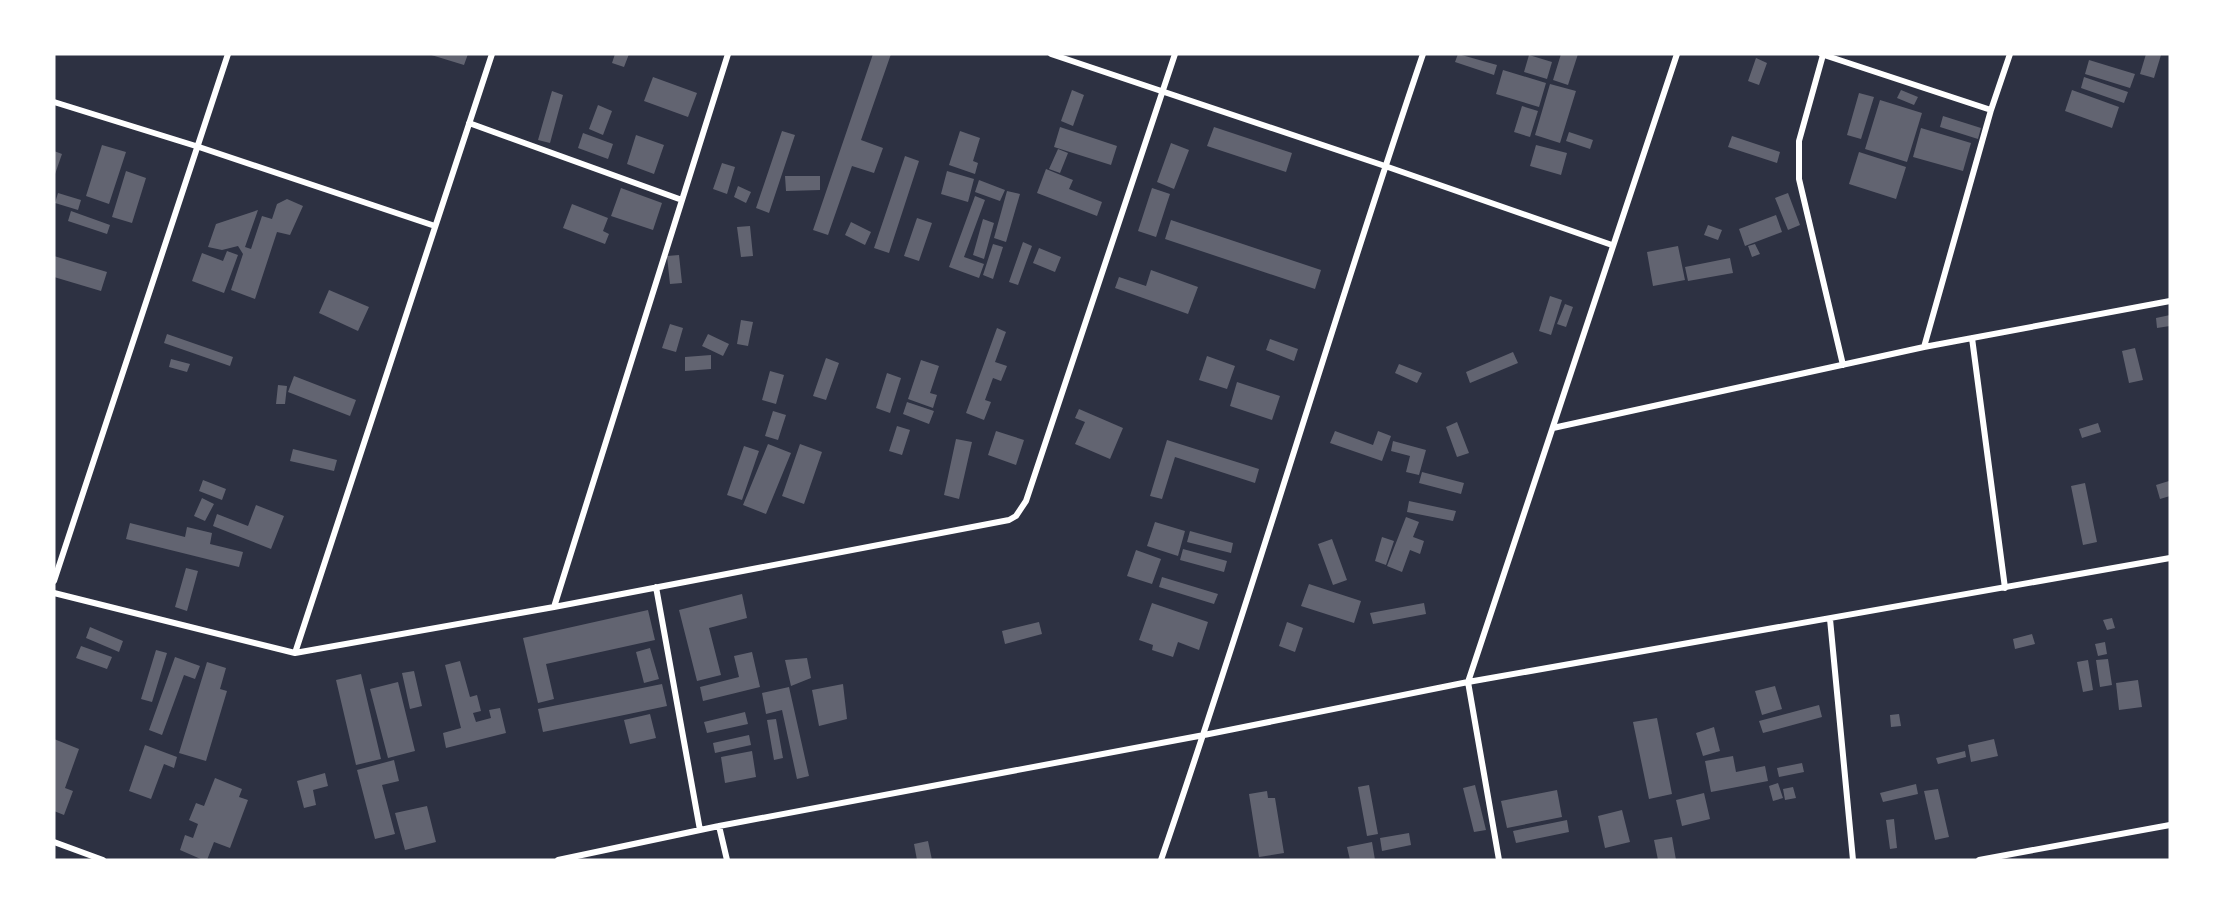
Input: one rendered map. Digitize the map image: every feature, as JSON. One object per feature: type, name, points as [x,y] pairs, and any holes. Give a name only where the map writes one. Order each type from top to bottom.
[{"type":"street","points":[[54,581],[228,54]]},
{"type":"street","points":[[294,653],[492,54]]},
{"type":"street","points":[[554,607],[728,54]]},
{"type":"street","points":[[1051,54],[1612,245]]},
{"type":"street","points":[[54,592],[294,653],[554,607],[1009,520],[1016,516],[1026,501],[1175,54]]},
{"type":"street","points":[[1161,860],[1204,735],[1385,166],[1423,54]]},
{"type":"street","points":[[1500,860],[1468,682],[1677,54]]},
{"type":"street","points":[[1843,365],[1803,201],[1798,160],[1799,141],[1821,54],[1991,110]]},
{"type":"street","points":[[1924,347],[1991,110],[2010,54]]},
{"type":"street","points":[[54,102],[199,147],[435,226]]},
{"type":"street","points":[[469,123],[682,200]]},
{"type":"street","points":[[1553,428],[1924,347],[2170,302]]},
{"type":"street","points":[[1972,338],[2005,588]]},
{"type":"street","points":[[558,860],[719,826],[1204,735],[1468,682],[2170,558]]},
{"type":"street","points":[[656,587],[700,830]]},
{"type":"street","points":[[1830,619],[1853,860]]},
{"type":"street","points":[[1978,860],[2170,825]]},
{"type":"street","points":[[719,826],[727,860]]},
{"type":"street","points":[[54,842],[103,860]]},
{"type":"building","points":[[428,54],[468,54],[464,65]]},
{"type":"building","points":[[615,54],[629,54],[624,67],[612,63]]},
{"type":"building","points":[[873,54],[891,54],[861,140],[883,148],[874,173],[852,166],[828,235],[813,230]]},
{"type":"building","points":[[1458,54],[1497,65],[1494,75],[1455,62]]},
{"type":"building","points":[[1561,54],[1578,54],[1568,85],[1553,80]]},
{"type":"building","points":[[2146,54],[2161,55],[2154,78],[2140,74]]},
{"type":"building","points":[[1529,55],[1552,62],[1547,79],[1524,72]]},
{"type":"building","points":[[1756,58],[1767,63],[1759,85],[1748,81]]},
{"type":"building","points":[[2089,60],[2135,74],[2130,88],[2085,74]]},
{"type":"building","points":[[1503,70],[1546,83],[1539,107],[1496,94]]},
{"type":"building","points":[[653,77],[697,93],[688,117],[644,101]]},
{"type":"building","points":[[2084,77],[2128,92],[2124,103],[2081,88]]},
{"type":"building","points":[[1550,84],[1576,91],[1560,143],[1535,135]]},
{"type":"building","points":[[1072,90],[1084,95],[1073,126],[1061,121]]},
{"type":"building","points":[[1901,90],[1918,97],[1914,105],[1897,98]]},
{"type":"building","points":[[2072,90],[2119,107],[2112,128],[2065,111]]},
{"type":"building","points":[[552,91],[563,95],[550,143],[538,140]]},
{"type":"building","points":[[1859,93],[1874,97],[1861,139],[1847,135]]},
{"type":"building","points":[[1880,100],[1922,113],[1907,162],[1865,149]]},
{"type":"building","points":[[598,105],[612,111],[603,135],[589,129]]},
{"type":"building","points":[[1522,106],[1538,111],[1530,137],[1514,132]]},
{"type":"building","points":[[1943,116],[1981,128],[1978,139],[1940,127]]},
{"type":"building","points":[[1060,127],[1117,146],[1111,165],[1054,147]]},
{"type":"building","points":[[1214,127],[1292,153],[1286,172],[1207,146]]},
{"type":"building","points":[[1921,128],[1971,143],[1963,171],[1913,157]]},
{"type":"building","points":[[782,131],[795,135],[769,213],[756,208]]},
{"type":"building","points":[[960,131],[980,138],[973,161],[978,163],[975,174],[949,165]]},
{"type":"building","points":[[1569,132],[1593,140],[1590,149],[1566,141]]},
{"type":"building","points":[[583,133],[613,144],[608,159],[578,148]]},
{"type":"building","points":[[636,135],[664,145],[654,174],[627,164]]},
{"type":"building","points":[[1732,136],[1780,152],[1777,163],[1728,147]]},
{"type":"building","points":[[1171,143],[1189,150],[1174,189],[1157,182]]},
{"type":"building","points":[[102,145],[126,152],[109,204],[86,196]]},
{"type":"building","points":[[1536,145],[1567,153],[1561,175],[1530,166]]},
{"type":"building","points":[[1058,149],[1068,153],[1060,173],[1049,169]]},
{"type":"building","points":[[54,151],[62,154],[54,177]]},
{"type":"building","points":[[1859,152],[1906,167],[1896,199],[1849,184]]},
{"type":"building","points":[[905,156],[919,161],[889,253],[874,248]]},
{"type":"building","points":[[722,163],[735,167],[727,194],[713,189]]},
{"type":"building","points":[[1046,169],[1073,180],[1069,189],[1102,202],[1097,216],[1037,193]]},
{"type":"building","points":[[126,171],[146,178],[132,223],[112,217]]},
{"type":"building","points":[[947,171],[974,179],[968,202],[941,194]]},
{"type":"building","points":[[785,176],[820,176],[820,190],[786,191]]},
{"type":"building","points":[[979,180],[1005,190],[1000,201],[975,192]]},
{"type":"building","points":[[738,186],[751,192],[746,203],[734,197]]},
{"type":"building","points":[[621,188],[662,203],[653,230],[611,216]]},
{"type":"building","points":[[1152,188],[1170,194],[1156,237],[1138,231]]},
{"type":"building","points":[[1007,191],[1020,194],[1006,242],[994,238]]},
{"type":"building","points":[[58,193],[81,200],[78,210],[55,203]]},
{"type":"building","points":[[1788,193],[1800,225],[1788,230],[1775,198]]},
{"type":"building","points":[[975,196],[985,200],[964,257],[984,264],[979,278],[949,267]]},
{"type":"building","points":[[287,199],[303,206],[290,235],[277,232],[255,299],[231,290],[243,254],[238,246],[222,250],[208,247],[216,224],[258,210],[245,247],[251,249],[262,216],[272,219],[277,204]]},
{"type":"building","points":[[572,204],[608,218],[603,231],[609,234],[605,244],[563,228]]},
{"type":"building","points":[[71,211],[110,225],[107,234],[68,221]]},
{"type":"building","points":[[1776,215],[1782,232],[1745,246],[1739,229]]},
{"type":"building","points":[[917,218],[932,223],[919,261],[904,256]]},
{"type":"building","points":[[983,219],[994,223],[984,259],[973,255]]},
{"type":"building","points":[[1171,220],[1321,270],[1315,289],[1165,239]]},
{"type":"building","points":[[851,222],[871,232],[865,245],[845,235]]},
{"type":"building","points":[[1708,225],[1722,230],[1718,240],[1704,235]]},
{"type":"building","points":[[750,226],[753,256],[741,257],[737,227]]},
{"type":"building","points":[[1023,242],[1032,246],[1018,285],[1009,282]]},
{"type":"building","points":[[993,244],[1003,247],[993,279],[983,275]]},
{"type":"building","points":[[1755,244],[1760,254],[1752,257],[1748,246]]},
{"type":"building","points":[[1678,246],[1685,280],[1653,286],[1647,252]]},
{"type":"building","points":[[1039,248],[1061,257],[1055,272],[1033,263]]},
{"type":"building","points":[[227,251],[238,255],[224,293],[192,281],[202,253],[223,261]]},
{"type":"building","points":[[679,255],[682,283],[670,284],[667,256]]},
{"type":"building","points":[[54,256],[107,272],[101,291],[54,277]]},
{"type":"building","points":[[1730,258],[1733,273],[1688,281],[1685,267]]},
{"type":"building","points":[[1151,270],[1198,287],[1188,314],[1115,288],[1119,277],[1146,286]]},
{"type":"building","points":[[329,290],[369,307],[358,331],[319,313]]},
{"type":"building","points":[[1550,296],[1562,300],[1551,335],[1539,331]]},
{"type":"building","points":[[1565,304],[1573,307],[1566,327],[1557,324]]},
{"type":"building","points":[[2170,315],[2170,326],[2157,328],[2156,318]]},
{"type":"building","points":[[741,320],[753,322],[748,346],[737,344]]},
{"type":"building","points":[[670,324],[683,328],[676,352],[662,348]]},
{"type":"building","points":[[997,328],[1006,332],[995,362],[1007,366],[1001,381],[993,378],[985,400],[991,402],[984,420],[966,413]]},
{"type":"building","points":[[167,334],[233,357],[230,366],[164,343]]},
{"type":"building","points":[[708,334],[729,344],[723,356],[702,346]]},
{"type":"building","points":[[1270,339],[1298,349],[1294,361],[1266,350]]},
{"type":"building","points":[[2135,348],[2143,380],[2129,383],[2122,351]]},
{"type":"building","points":[[1513,352],[1518,363],[1470,383],[1466,372]]},
{"type":"building","points":[[711,355],[711,369],[685,371],[685,357]]},
{"type":"building","points":[[1207,356],[1235,366],[1227,389],[1199,380]]},
{"type":"building","points":[[826,358],[839,363],[826,400],[813,396]]},
{"type":"building","points":[[171,359],[190,364],[187,372],[169,367]]},
{"type":"building","points":[[921,360],[939,366],[930,393],[937,395],[933,408],[908,399]]},
{"type":"building","points":[[1399,364],[1422,373],[1417,383],[1395,373]]},
{"type":"building","points":[[770,371],[784,375],[776,404],[762,400]]},
{"type":"building","points":[[887,373],[901,378],[890,413],[876,408]]},
{"type":"building","points":[[294,376],[356,400],[350,416],[288,392]]},
{"type":"building","points":[[1237,382],[1280,396],[1272,420],[1230,406]]},
{"type":"building","points":[[278,385],[287,386],[285,404],[276,404]]},
{"type":"building","points":[[907,402],[934,411],[929,424],[903,414]]},
{"type":"building","points":[[1079,409],[1123,428],[1110,459],[1075,444],[1085,422],[1075,418]]},
{"type":"building","points":[[773,411],[786,415],[778,440],[765,436]]},
{"type":"building","points":[[1457,422],[1469,453],[1457,457],[1446,427]]},
{"type":"building","points":[[2098,423],[2101,432],[2082,438],[2079,429]]},
{"type":"building","points":[[897,426],[910,430],[902,455],[889,451]]},
{"type":"building","points":[[996,431],[1024,440],[1016,465],[988,455]]},
{"type":"building","points":[[1335,431],[1373,445],[1378,431],[1391,436],[1382,461],[1330,443]]},
{"type":"building","points":[[956,439],[972,442],[959,499],[944,495]]},
{"type":"building","points":[[1167,440],[1259,469],[1255,483],[1175,457],[1162,499],[1150,496]]},
{"type":"building","points":[[1393,441],[1426,450],[1419,475],[1406,472],[1410,456],[1391,451]]},
{"type":"building","points":[[768,444],[791,453],[766,514],[743,505]]},
{"type":"building","points":[[800,444],[822,452],[804,504],[782,496]]},
{"type":"building","points":[[744,446],[759,451],[742,500],[727,495]]},
{"type":"building","points":[[293,449],[337,460],[334,471],[290,461]]},
{"type":"building","points":[[1422,472],[1464,483],[1461,494],[1419,483]]},
{"type":"building","points":[[203,480],[226,489],[222,500],[199,491]]},
{"type":"building","points":[[2169,481],[2170,496],[2160,499],[2156,485]]},
{"type":"building","points":[[2085,483],[2097,542],[2083,545],[2071,486]]},
{"type":"building","points":[[202,498],[214,504],[205,521],[194,516]]},
{"type":"building","points":[[1409,501],[1456,511],[1453,521],[1407,512]]},
{"type":"building","points":[[256,505],[284,516],[271,549],[213,526],[217,514],[248,526]]},
{"type":"building","points":[[1406,517],[1419,522],[1413,537],[1424,541],[1420,554],[1410,550],[1402,572],[1387,566]]},
{"type":"building","points":[[1155,522],[1185,531],[1178,556],[1147,546]]},
{"type":"building","points":[[130,523],[185,537],[187,527],[212,533],[210,544],[243,552],[239,567],[126,539]]},
{"type":"building","points":[[1190,531],[1233,543],[1231,553],[1187,542]]},
{"type":"building","points":[[1382,537],[1394,541],[1386,565],[1375,561]]},
{"type":"building","points":[[1332,539],[1347,580],[1333,585],[1318,544]]},
{"type":"building","points":[[1183,549],[1227,561],[1224,572],[1180,560]]},
{"type":"building","points":[[1136,550],[1161,559],[1152,584],[1127,576]]},
{"type":"building","points":[[186,568],[198,571],[187,611],[175,607]]},
{"type":"building","points":[[1162,577],[1218,594],[1214,604],[1159,587]]},
{"type":"building","points":[[1309,584],[1361,601],[1354,623],[1301,606]]},
{"type":"building","points":[[742,594],[747,618],[709,628],[721,675],[697,681],[679,610]]},
{"type":"building","points":[[1152,603],[1208,622],[1199,650],[1178,642],[1173,657],[1152,650],[1153,645],[1139,640]]},
{"type":"building","points":[[1424,603],[1426,614],[1373,624],[1370,613]]},
{"type":"building","points":[[648,610],[655,640],[546,664],[554,699],[538,703],[523,638]]},
{"type":"building","points":[[2112,618],[2115,628],[2107,630],[2103,620]]},
{"type":"building","points":[[1039,622],[1042,634],[1005,644],[1002,631]]},
{"type":"building","points":[[1287,622],[1303,628],[1295,652],[1279,646]]},
{"type":"building","points":[[90,627],[123,641],[119,652],[86,638]]},
{"type":"building","points":[[2032,634],[2035,644],[2015,649],[2013,639]]},
{"type":"building","points":[[2105,642],[2107,654],[2098,656],[2095,644]]},
{"type":"building","points":[[81,646],[112,657],[107,669],[76,658]]},
{"type":"building","points":[[650,648],[659,679],[644,683],[636,652]]},
{"type":"building","points":[[156,650],[167,653],[152,702],[141,699]]},
{"type":"building","points":[[752,652],[760,687],[703,701],[700,687],[739,677],[734,656]]},
{"type":"building","points":[[175,657],[200,666],[195,679],[184,675],[162,735],[149,730]]},
{"type":"building","points":[[807,658],[811,678],[791,686],[785,660]]},
{"type":"building","points":[[2108,659],[2112,685],[2100,687],[2096,660]]},
{"type":"building","points":[[2088,660],[2093,690],[2083,692],[2077,662]]},
{"type":"building","points":[[460,661],[470,697],[477,695],[481,711],[473,713],[476,722],[491,718],[489,710],[500,708],[506,733],[446,748],[443,733],[461,728],[445,665]]},
{"type":"building","points":[[207,662],[226,668],[220,689],[227,691],[206,761],[179,753]]},
{"type":"building","points":[[414,671],[422,706],[410,709],[402,673]]},
{"type":"building","points":[[361,674],[381,759],[356,765],[336,680]]},
{"type":"building","points":[[2138,680],[2142,707],[2119,710],[2116,683]]},
{"type":"building","points":[[398,682],[415,751],[388,758],[370,689]]},
{"type":"building","points":[[662,684],[667,706],[543,732],[538,709]]},
{"type":"building","points":[[843,684],[847,719],[819,726],[812,690]]},
{"type":"building","points":[[1775,686],[1782,709],[1762,715],[1755,691]]},
{"type":"building","points":[[789,687],[809,776],[797,779],[782,710],[766,714],[762,693]]},
{"type":"building","points":[[1819,705],[1822,717],[1763,733],[1759,721]]},
{"type":"building","points":[[745,712],[748,724],[707,733],[704,722]]},
{"type":"building","points":[[650,714],[656,738],[630,744],[624,720]]},
{"type":"building","points":[[1899,714],[1901,726],[1891,727],[1890,715]]},
{"type":"building","points":[[1657,718],[1672,794],[1649,799],[1633,722]]},
{"type":"building","points":[[776,719],[783,758],[774,760],[767,720]]},
{"type":"building","points":[[1714,727],[1720,751],[1703,756],[1696,733]]},
{"type":"building","points":[[749,735],[751,745],[715,753],[713,743]]},
{"type":"building","points":[[54,739],[79,749],[65,788],[73,791],[64,815],[54,811]]},
{"type":"building","points":[[1994,739],[1998,756],[1971,762],[1968,745]]},
{"type":"building","points":[[145,745],[177,757],[174,768],[164,764],[151,799],[129,791]]},
{"type":"building","points":[[752,751],[756,777],[725,783],[721,757]]},
{"type":"building","points":[[1965,751],[1966,757],[1938,764],[1936,758]]},
{"type":"building","points":[[1733,756],[1736,772],[1765,766],[1768,781],[1711,792],[1705,761]]},
{"type":"building","points":[[394,760],[399,781],[382,785],[395,834],[375,839],[357,770]]},
{"type":"building","points":[[1802,763],[1804,772],[1779,777],[1777,768]]},
{"type":"building","points":[[325,773],[328,786],[313,790],[316,805],[304,808],[297,781]]},
{"type":"building","points":[[215,778],[242,789],[239,797],[248,800],[230,848],[214,842],[207,860],[203,860],[180,850],[185,835],[193,838],[198,824],[189,820],[196,803],[204,806]]},
{"type":"building","points":[[1778,783],[1783,798],[1773,801],[1769,786]]},
{"type":"building","points":[[1916,784],[1918,794],[1883,802],[1880,793]]},
{"type":"building","points":[[1369,785],[1378,834],[1367,836],[1358,787]]},
{"type":"building","points":[[1475,785],[1486,830],[1474,832],[1463,788]]},
{"type":"building","points":[[1793,787],[1796,798],[1785,800],[1783,789]]},
{"type":"building","points":[[1938,789],[1949,837],[1935,840],[1924,791]]},
{"type":"building","points":[[1557,790],[1562,817],[1507,828],[1501,801]]},
{"type":"building","points":[[1267,791],[1268,798],[1275,798],[1284,853],[1259,857],[1249,794]]},
{"type":"building","points":[[1704,793],[1710,819],[1682,826],[1676,800]]},
{"type":"building","points":[[427,806],[436,842],[405,850],[395,813]]},
{"type":"building","points":[[1622,810],[1630,842],[1605,848],[1598,816]]},
{"type":"building","points":[[1894,819],[1897,848],[1890,849],[1886,820]]},
{"type":"building","points":[[1567,820],[1569,832],[1516,843],[1513,831]]},
{"type":"building","points":[[1409,833],[1411,845],[1382,851],[1380,838]]},
{"type":"building","points":[[1672,837],[1676,860],[1658,860],[1654,840]]},
{"type":"building","points":[[928,841],[932,860],[917,860],[914,844]]},
{"type":"building","points":[[1372,842],[1375,860],[1350,860],[1347,847]]}]
